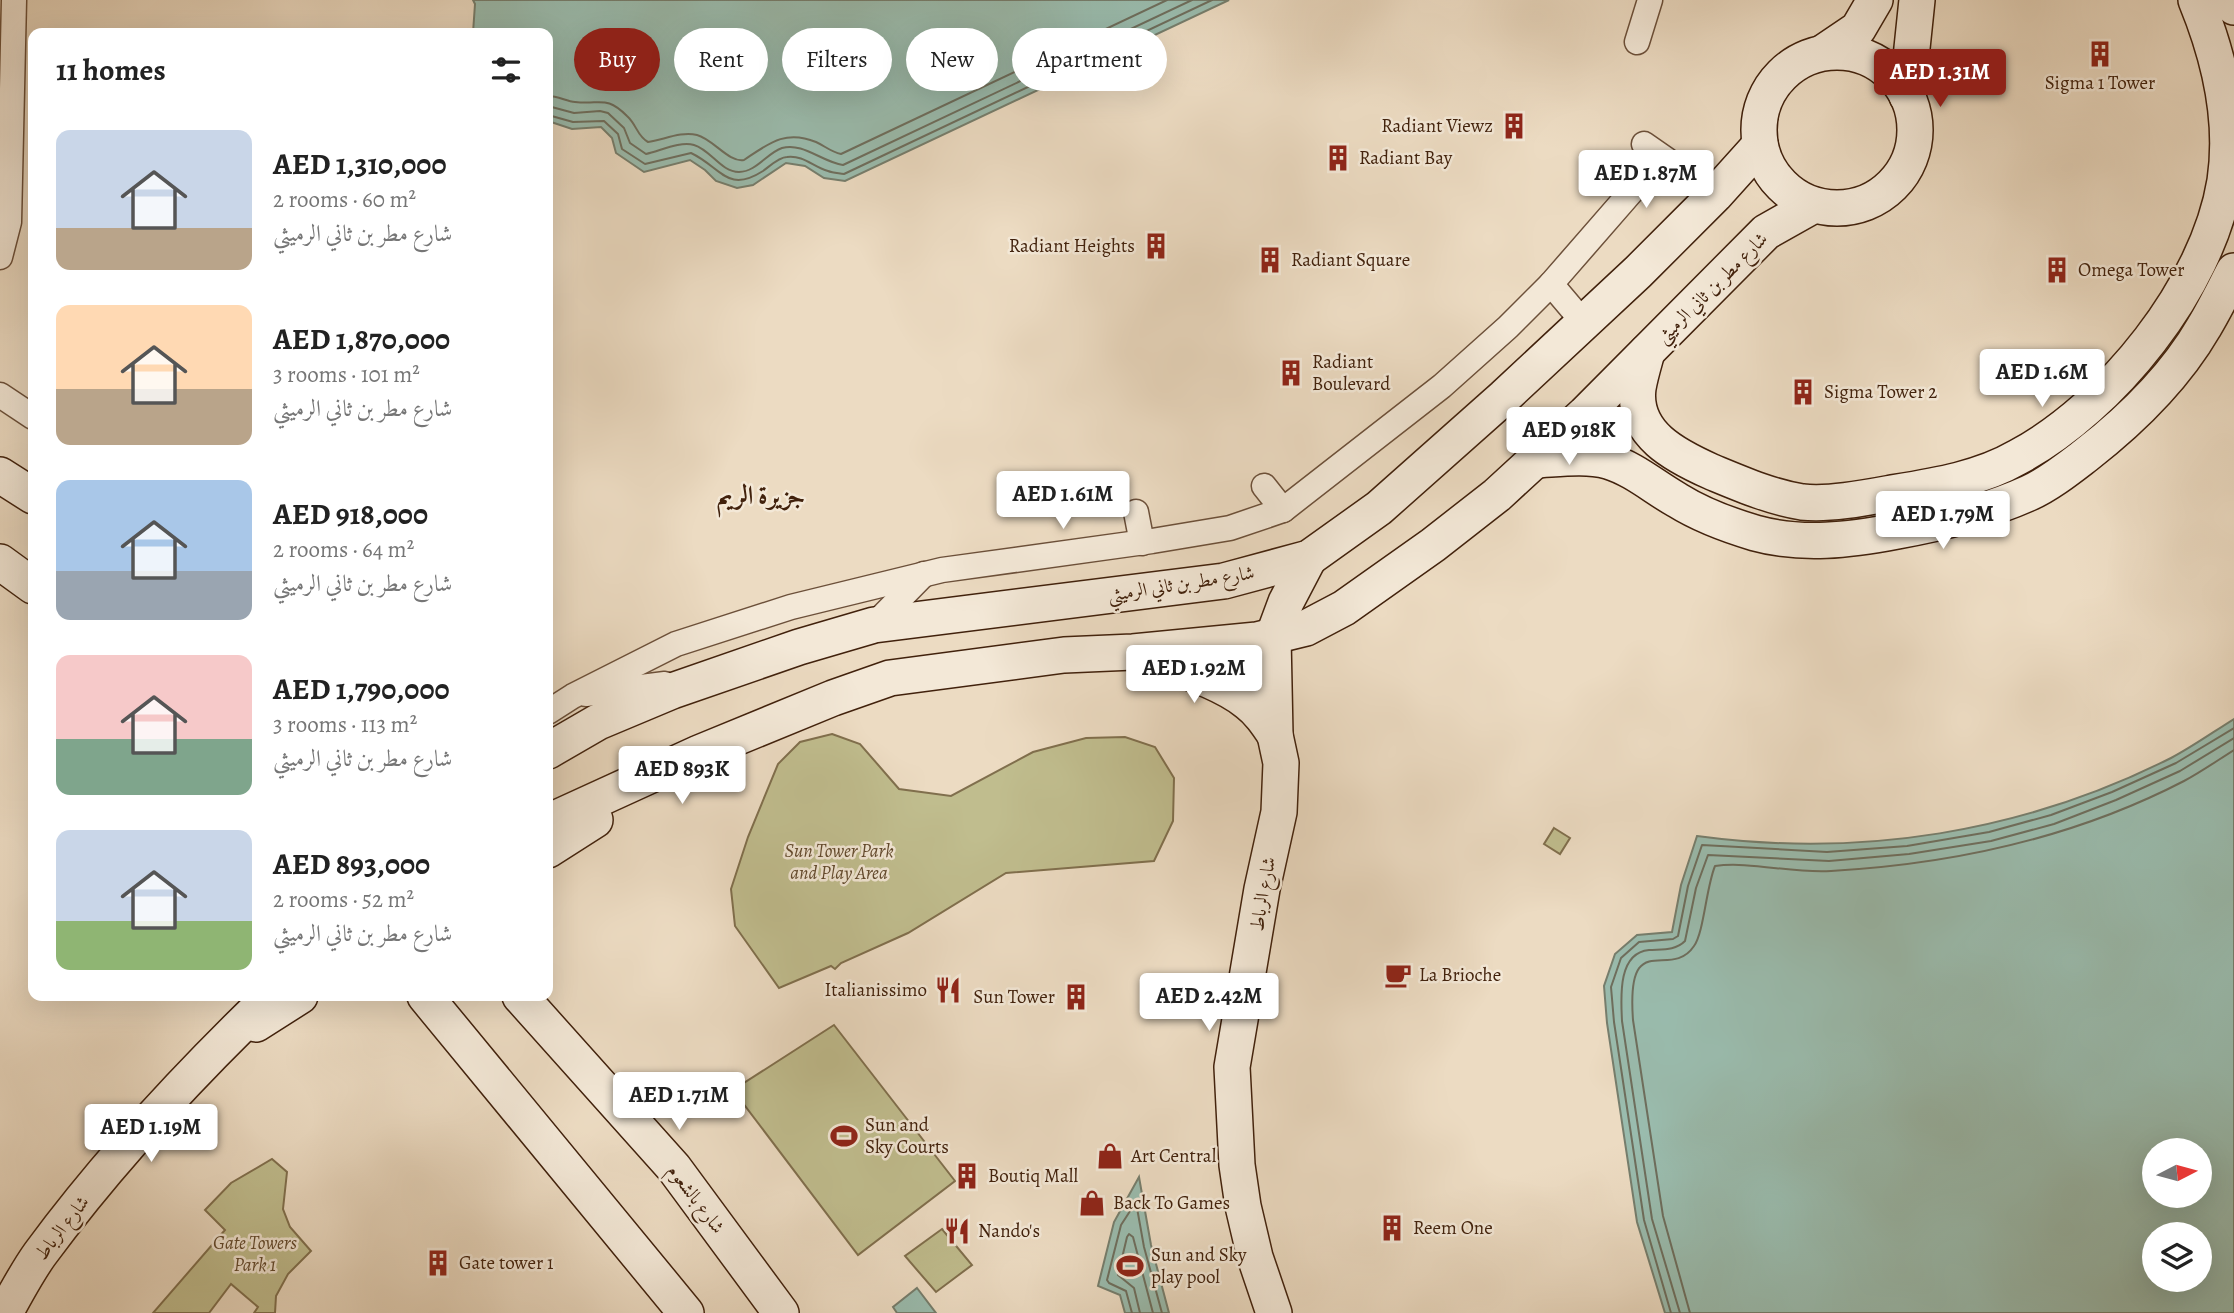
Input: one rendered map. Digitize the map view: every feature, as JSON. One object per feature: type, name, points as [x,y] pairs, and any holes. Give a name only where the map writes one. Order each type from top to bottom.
[{"type":"street","points":[[0,257],[9,222],[14,0]]},
{"type":"street","points":[[1637,41],[1650,0]]},
{"type":"street","points":[[1824,52],[1849,52],[1873,61],[1893,75],[1907,96],[1914,121],[1913,147],[1904,171],[1887,190],[1865,203],[1840,208],[1814,205],[1789,192],[1770,171],[1760,145],[1762,107],[1770,89],[1784,72],[1803,59],[1824,52],[1858,29],[1875,0]]},
{"type":"street","points":[[1907,96],[1917,0]]},
{"type":"street","name":"شارع مطر بن ثاني الرميثي","points":[[1647,352],[1638,388],[1638,405],[1643,421],[1656,440],[1695,464],[1731,480],[1804,502],[1855,500],[1942,485],[1979,474],[2017,458],[2054,435],[2113,383],[2161,325],[2196,265],[2216,219],[2225,181],[2228,136],[2224,97],[2216,60],[2196,0]]},
{"type":"street","points":[[2231,0],[2234,7]]},
{"type":"street","name":"شارع مطر بن ثاني الرميثي","points":[[553,748],[598,722],[672,691],[799,647],[874,625],[1224,581],[1309,558],[1379,508],[1504,397],[1706,205],[1760,145]]},
{"type":"street","points":[[553,709],[676,644],[791,607],[924,574],[1230,528],[1287,507],[1442,386],[1508,327],[1551,284],[1642,159]]},
{"type":"street","name":"شارع مطر بن ثاني الرميثي","points":[[553,820],[699,753],[833,698],[890,678],[1064,655],[1133,652],[1273,637],[1306,628],[1344,608],[1444,537],[1497,495],[1585,414],[1766,232],[1814,205]]},
{"type":"street","points":[[1534,460],[1606,460],[1626,468],[1679,502],[1715,519],[1757,533],[1801,541],[1847,540],[1941,523],[2031,492],[2072,466],[2105,440],[2138,410],[2185,355],[2203,329],[2234,271]]},
{"type":"street","points":[[1551,284],[1584,323]]},
{"type":"street","points":[[0,395],[28,414]]},
{"type":"street","points":[[0,474],[28,493]]},
{"type":"street","points":[[1269,483],[1287,507]]},
{"type":"street","points":[[1136,512],[1142,543]]},
{"type":"street","points":[[1273,637],[1286,602],[1309,558]]},
{"type":"street","points":[[0,562],[28,582]]},
{"type":"street","points":[[874,625],[924,574]]},
{"type":"street","name":"شارع الرباط","points":[[1273,637],[1275,735],[1281,763],[1279,812],[1262,889],[1232,1067],[1235,1141],[1243,1206],[1255,1257],[1274,1313]]},
{"type":"street","points":[[1133,652],[1226,688],[1262,715],[1275,735]]},
{"type":"street","points":[[573,696],[651,687],[720,674]]},
{"type":"street","points":[[553,847],[591,822],[789,716]]},
{"type":"street","name":"شارع الرباط","points":[[5,1313],[39,1255],[107,1171],[217,1048],[266,1001]]},
{"type":"street","points":[[217,1048],[292,1001]]},
{"type":"street","points":[[424,1001],[686,1313]]},
{"type":"street","name":"شارع بالشعوم","points":[[539,1010],[674,1168],[781,1313]]},
{"type":"green space","name":"Sun Tower Park and Play Area","points":[[832,734],[860,744],[899,789],[951,796],[1033,752],[1086,738],[1125,737],[1155,747],[1174,778],[1173,821],[1154,861],[1006,873],[908,933],[841,963],[835,969],[831,966],[779,988],[735,926],[731,889],[748,837],[778,764],[800,742]]},
{"type":"green space","points":[[1554,828],[1570,838],[1560,854],[1544,844]]},
{"type":"green space","name":"Sun and Sky Courts","points":[[834,1025],[955,1181],[858,1255],[733,1090]]},
{"type":"green space","name":"Gate Towers Park 1","points":[[272,1159],[287,1172],[283,1209],[290,1227],[311,1251],[288,1274],[276,1296],[275,1313],[254,1313],[258,1307],[231,1284],[209,1313],[153,1313],[225,1230],[205,1210],[231,1183]]},
{"type":"green space","points":[[942,1229],[972,1265],[936,1292],[905,1256]]},
{"type":"water","points":[[473,0],[1229,0],[1167,29],[1012,28],[1012,91],[1036,91],[845,181],[824,178],[805,166],[786,163],[753,185],[737,188],[716,181],[690,160],[644,172],[616,153],[612,138],[601,127],[572,129],[553,123],[553,28],[473,28]]},
{"type":"water","points":[[2234,719],[2234,1313],[1665,1313],[1637,1222],[1607,1023],[1604,986],[1615,954],[1637,935],[1672,932],[1681,885],[1697,836],[1819,844],[1880,841],[1940,833],[2057,805],[2115,784],[2195,744]]},
{"type":"water","name":"Sun and Sky play pool","points":[[1139,1177],[1151,1245],[1169,1313],[1125,1313],[1120,1295],[1098,1286],[1114,1222]]},
{"type":"water","points":[[917,1288],[936,1313],[897,1313],[893,1307]]},
{"type":"place","name":"Sigma 1 Tower","points":[[2100,54]]},
{"type":"place","name":"Radiant Viewz","points":[[1514,126]]},
{"type":"place","name":"Radiant Bay","points":[[1338,158]]},
{"type":"place","name":"Radiant Heights","points":[[1156,246]]},
{"type":"place","name":"Radiant Square","points":[[1270,260]]},
{"type":"place","name":"Omega Tower","points":[[2057,270]]},
{"type":"place","name":"Radiant Boulevard","points":[[1291,373]]},
{"type":"place","name":"Sigma Tower 2","points":[[1803,392]]},
{"type":"place","name":"La Brioche","points":[[1398,975]]},
{"type":"place","name":"Italianissimo","points":[[948,990]]},
{"type":"place","name":"Sun Tower","points":[[1076,997]]},
{"type":"place","name":"Sun and Sky Courts","points":[[844,1136]]},
{"type":"place","name":"Art Central","points":[[1110,1156]]},
{"type":"place","name":"Boutiq Mall","points":[[967,1176]]},
{"type":"place","name":"Back To Games","points":[[1092,1203]]},
{"type":"place","name":"Reem One","points":[[1392,1228]]},
{"type":"place","name":"Nando's","points":[[957,1231]]},
{"type":"place","name":"Gate tower 1","points":[[438,1263]]},
{"type":"place","name":"Sun and Sky play pool","points":[[1130,1266]]},
{"type":"district","name":"جزيرة الريم","points":[[761,495]]}]
